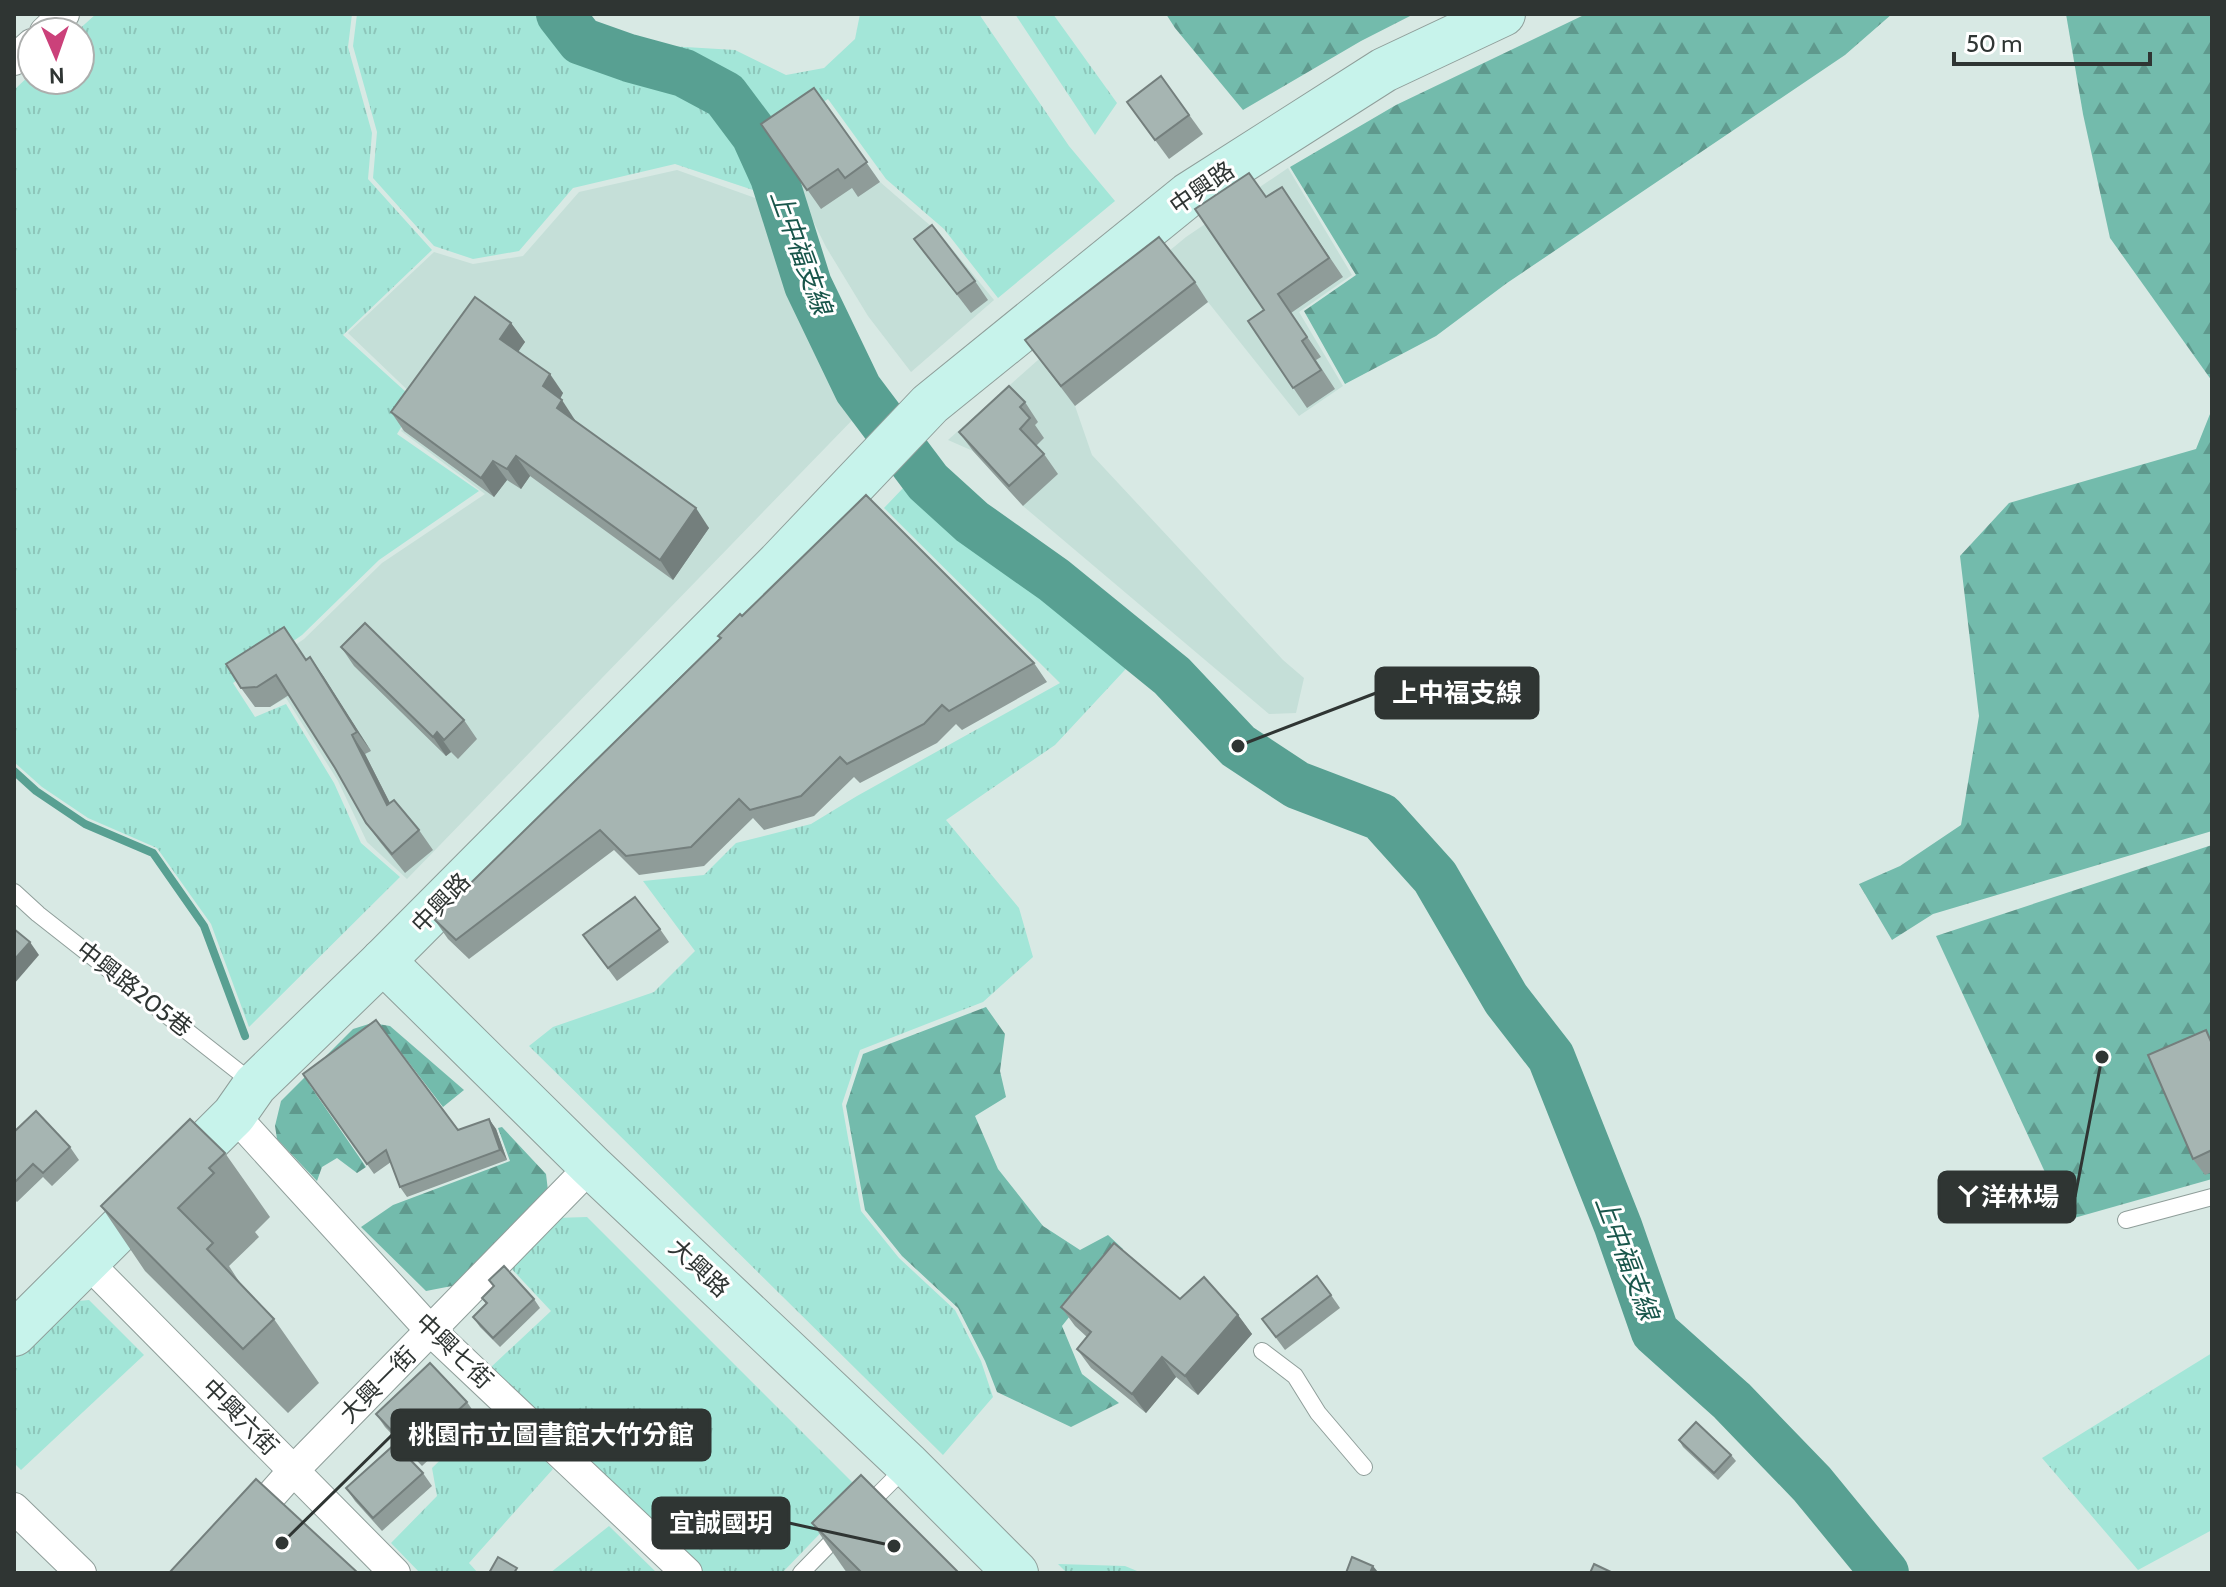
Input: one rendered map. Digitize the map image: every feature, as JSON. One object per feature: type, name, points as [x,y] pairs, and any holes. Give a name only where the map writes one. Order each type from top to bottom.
[{"type":"street","name":"中興路","points":[[14,1334],[779,563],[930,404],[1188,195],[1384,70],[1503,14]]},
{"type":"street","name":"大興路","points":[[383,961],[591,1166],[908,1465],[1016,1573]]},
{"type":"street","name":"中興七街","points":[[245,1100],[431,1331],[687,1573]]},
{"type":"street","name":"大興一街","points":[[202,1573],[293,1471],[591,1166]]},
{"type":"street","name":"中興六街","points":[[85,1260],[395,1573]]},
{"type":"street","points":[[14,1508],[81,1573]]},
{"type":"lane","name":"中興路205巷","points":[[14,892],[245,1100]]},
{"type":"lane","points":[[2126,1220],[2212,1197]]},
{"type":"lane","points":[[1262,1351],[1295,1376],[1318,1413],[1364,1467]]},
{"type":"lane","points":[[801,1573],[908,1465]]},
{"type":"shaded area","points":[[828,107],[880,182],[940,234],[994,300],[911,372],[868,316],[826,247],[775,144]]},
{"type":"shaded area","points":[[1288,168],[1352,275],[1299,312],[1343,386],[1299,416],[1208,302],[1075,406],[1092,455],[1283,660],[1304,678],[1296,713],[1269,714],[1023,506],[973,451],[948,440],[1038,360],[1186,237]]},
{"type":"shaded area","points":[[677,170],[758,199],[786,284],[828,360],[861,411],[407,879],[367,842],[338,781],[286,698],[270,707],[255,707],[239,684],[304,639],[382,563],[485,494],[401,431],[420,402],[348,333],[434,252],[473,264],[523,256],[579,192]]},
{"type":"green space","points":[[352,14],[348,47],[372,133],[368,179],[432,250],[343,335],[417,402],[397,434],[479,491],[379,560],[302,635],[233,683],[255,717],[286,704],[334,783],[361,843],[400,877],[249,1027],[211,924],[157,848],[88,818],[42,787],[14,762],[14,90],[16,88],[16,96],[96,96],[94,16]]},
{"type":"green space","points":[[357,14],[538,14],[571,52],[677,86],[720,105],[745,143],[762,193],[675,164],[573,188],[519,251],[473,259],[434,246],[373,178],[377,132],[353,46]]},
{"type":"green space","points":[[860,14],[979,14],[1069,146],[1115,201],[998,298],[944,229],[886,179],[828,99],[769,137],[734,90],[705,70],[585,35],[597,32],[652,45],[735,50],[786,75],[824,68],[855,39]]},
{"type":"green space","points":[[1015,14],[1053,14],[1117,103],[1095,135]]},
{"type":"green space","points":[[1166,14],[1414,14],[1361,41],[1243,110]]},
{"type":"green space","points":[[1586,14],[1892,14],[1845,55],[1507,283],[1436,336],[1345,384],[1304,311],[1356,275],[1290,167],[1396,105]]},
{"type":"green space","points":[[2066,14],[2212,14],[2212,381],[2110,238],[2083,114]]},
{"type":"green space","points":[[2212,409],[2212,831],[1933,914],[1892,940],[1859,884],[1900,866],[1961,825],[1979,716],[1960,556],[2009,503],[2196,449]]},
{"type":"green space","points":[[906,485],[918,502],[1090,619],[1136,658],[1055,745],[946,820],[1019,908],[1033,957],[983,1002],[860,1050],[842,1104],[861,1211],[899,1258],[955,1310],[981,1361],[993,1397],[943,1455],[529,1046],[553,1027],[654,992],[695,951],[643,881],[704,875],[736,843],[811,824],[1060,683],[884,508]]},
{"type":"green space","points":[[2212,845],[2212,1179],[2067,1220],[1936,936]]},
{"type":"green space","points":[[986,1007],[1005,1034],[1000,1071],[1006,1097],[975,1116],[998,1169],[1043,1226],[1080,1250],[1108,1235],[1123,1249],[1062,1326],[1082,1374],[1119,1403],[1071,1427],[997,1392],[958,1308],[902,1256],[865,1210],[846,1106],[863,1054]]},
{"type":"green space","points":[[372,1023],[390,1026],[464,1090],[443,1107],[383,1029],[309,1084],[366,1167],[357,1173],[337,1158],[322,1167],[317,1181],[277,1139],[275,1126],[281,1101],[353,1029]]},
{"type":"green space","points":[[502,1127],[546,1174],[549,1199],[457,1285],[426,1291],[361,1227],[393,1205],[510,1161],[498,1128]]},
{"type":"green space","points":[[587,1217],[861,1491],[782,1573],[697,1573],[490,1368],[551,1311],[508,1265],[555,1218]]},
{"type":"green space","points":[[89,1300],[144,1355],[21,1470],[14,1463],[14,1348],[57,1303]]},
{"type":"green space","points":[[2212,1353],[2212,1530],[2138,1570],[2042,1458]]},
{"type":"green space","points":[[495,1407],[553,1469],[469,1563],[478,1573],[420,1573],[391,1543],[437,1496],[432,1468]]},
{"type":"green space","points":[[609,1526],[657,1573],[550,1573]]},
{"type":"green space","points":[[1058,1564],[1125,1566],[1142,1573],[1067,1573]]},
{"type":"building","points":[[1161,76],[1189,115],[1155,140],[1127,102]]},
{"type":"building","points":[[814,88],[867,162],[845,178],[838,169],[807,190],[761,124]]},
{"type":"building","points":[[1249,173],[1266,197],[1282,187],[1329,258],[1278,294],[1307,337],[1302,341],[1321,370],[1293,388],[1248,321],[1264,310],[1195,209]]},
{"type":"building","points":[[932,225],[975,281],[957,294],[914,239]]},
{"type":"building","points":[[1159,237],[1195,282],[1061,386],[1025,340]]},
{"type":"building","points":[[475,297],[511,323],[500,339],[550,374],[543,386],[562,400],[557,408],[696,508],[660,560],[516,456],[507,469],[493,461],[481,478],[391,412]]},
{"type":"building","points":[[1009,386],[1025,402],[1020,407],[1030,418],[1020,429],[1044,454],[1009,486],[959,432]]},
{"type":"building","points":[[866,495],[1034,663],[949,711],[942,705],[924,724],[847,764],[840,757],[801,796],[750,810],[739,799],[691,847],[626,856],[600,830],[456,940],[434,919],[721,638],[718,636],[740,614],[742,616]]},
{"type":"building","points":[[365,623],[464,720],[444,740],[437,732],[433,737],[341,647]]},
{"type":"building","points":[[284,627],[306,660],[310,657],[357,732],[352,735],[387,805],[394,800],[419,830],[392,854],[366,823],[276,675],[257,687],[241,688],[226,664]]},
{"type":"building","points":[[635,897],[660,929],[608,968],[583,935]]},
{"type":"building","points":[[14,929],[30,942],[14,960]]},
{"type":"building","points":[[376,1020],[458,1130],[489,1119],[500,1150],[400,1187],[386,1150],[367,1164],[303,1074]]},
{"type":"building","points":[[2206,1030],[2212,1044],[2212,1150],[2193,1159],[2148,1055]]},
{"type":"building","points":[[36,1111],[70,1147],[43,1173],[33,1164],[14,1183],[14,1132]]},
{"type":"building","points":[[190,1119],[225,1153],[209,1168],[214,1173],[178,1208],[213,1243],[207,1249],[274,1319],[243,1349],[101,1206]]},
{"type":"building","points":[[1114,1243],[1180,1299],[1204,1277],[1238,1315],[1185,1376],[1162,1357],[1132,1394],[1077,1349],[1091,1332],[1061,1307]]},
{"type":"building","points":[[504,1266],[534,1299],[493,1338],[473,1317],[487,1303],[482,1298],[494,1286],[489,1280]]},
{"type":"building","points":[[1317,1276],[1331,1295],[1276,1337],[1262,1319]]},
{"type":"building","points":[[430,1363],[467,1402],[413,1453],[376,1414]]},
{"type":"building","points":[[1696,1422],[1731,1455],[1714,1473],[1679,1440]]},
{"type":"building","points":[[395,1444],[423,1473],[373,1518],[346,1488]]},
{"type":"building","points":[[861,1475],[959,1573],[859,1573],[812,1523]]},
{"type":"building","points":[[256,1479],[358,1573],[169,1573]]},
{"type":"building","points":[[498,1557],[517,1568],[514,1573],[489,1573]]},
{"type":"building","points":[[1352,1557],[1373,1566],[1370,1573],[1346,1573]]},
{"type":"building","points":[[1594,1564],[1613,1573],[1590,1573]]},
{"type":"waterway","name":"上中福支線","points":[[560,14],[581,41],[684,73],[725,95],[755,135],[774,177],[808,285],[858,389],[928,482],[972,522],[1054,580],[1172,676],[1238,746],[1297,785],[1381,817],[1435,877],[1506,999],[1551,1057],[1618,1226],[1655,1332],[1732,1401],[1812,1484],[1885,1573]]},
{"type":"waterway","points":[[14,771],[36,791],[85,824],[153,853],[204,926],[245,1036]]},
{"type":"place","name":"上中福支線","points":[[1238,746]]},
{"type":"place","name":"ㄚ洋林場","points":[[2102,1057]]},
{"type":"place","name":"桃園市立圖書館大竹分館","points":[[282,1543]]},
{"type":"place","name":"宜誠國玥","points":[[894,1546]]}]
